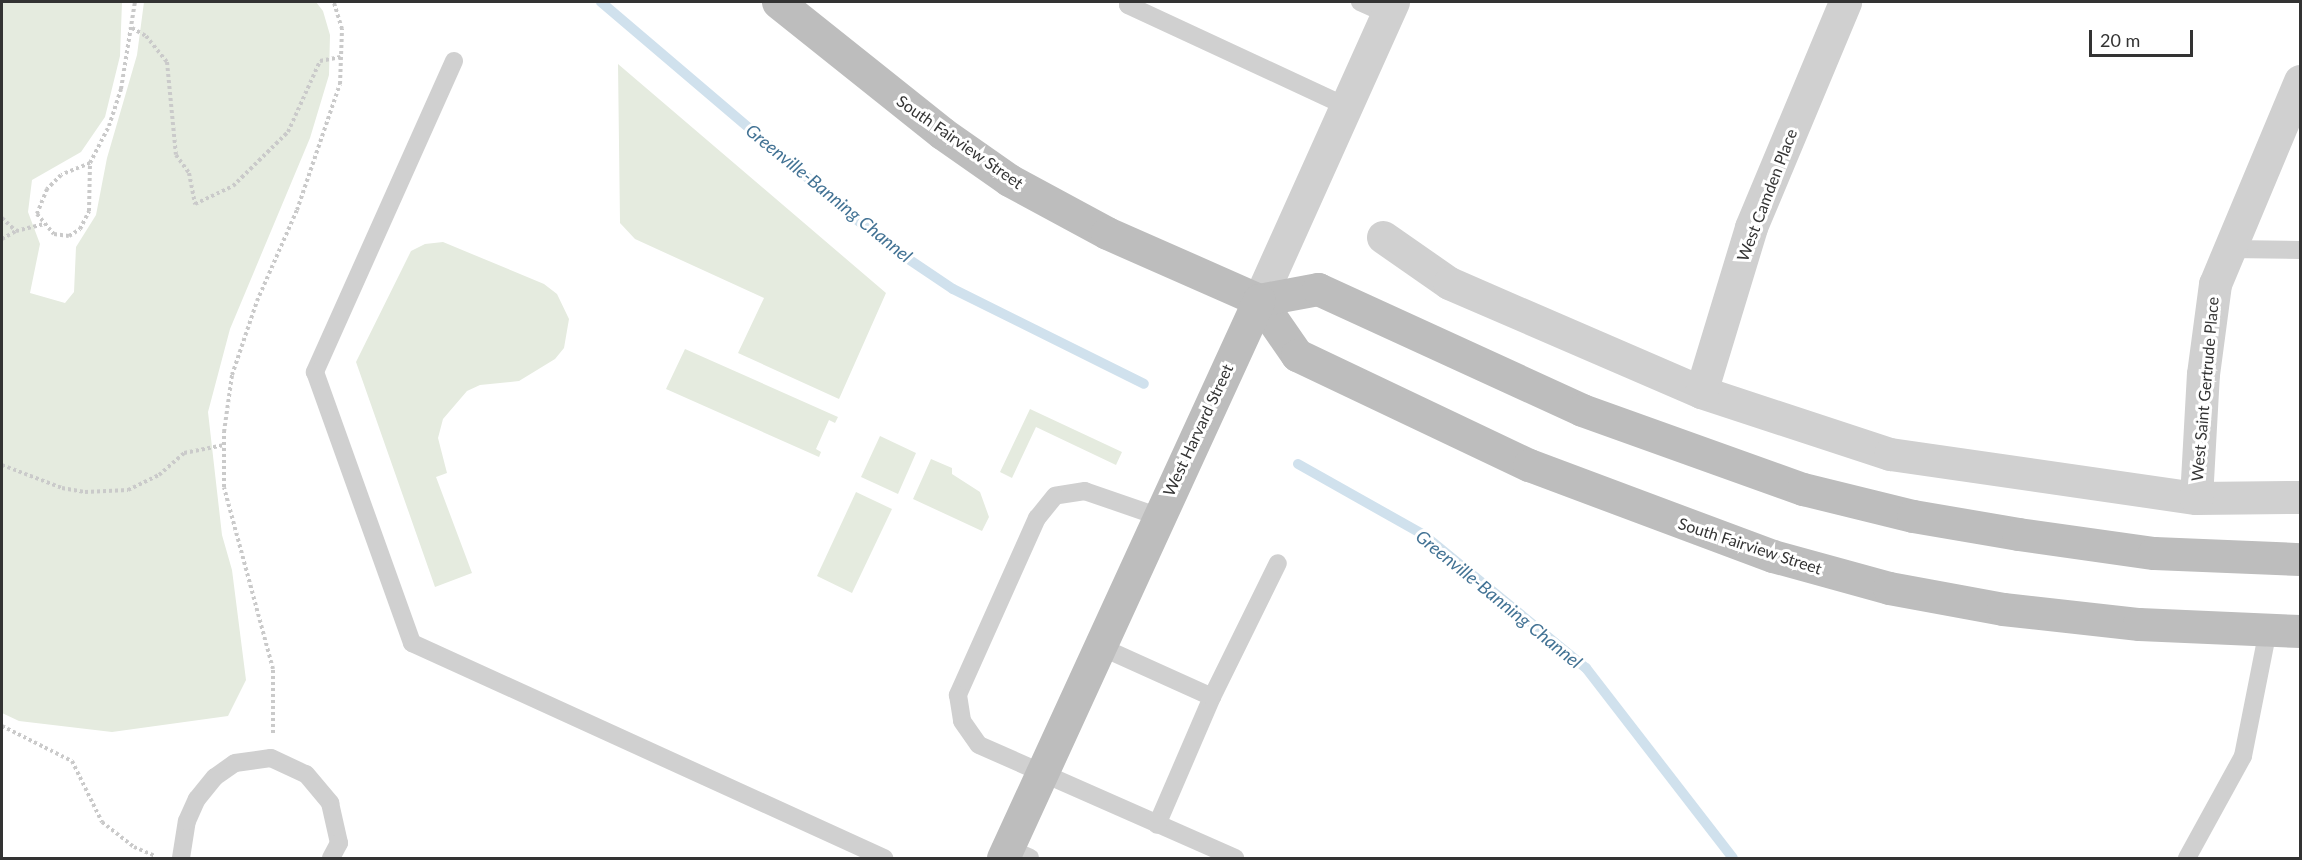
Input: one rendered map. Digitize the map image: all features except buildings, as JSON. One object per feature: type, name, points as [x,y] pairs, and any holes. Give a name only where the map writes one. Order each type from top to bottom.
[{"type":"main road","name":"South Fairview Street","points":[[794,7],[942,134],[1009,180],[1107,233],[1259,300],[1297,356],[1529,465],[1773,556],[1889,588],[2003,609],[2139,624],[2301,631]]},
{"type":"main road","points":[[1259,300],[1318,289],[1582,410],[1803,489],[1913,516],[2018,534],[2154,553],[2301,559]]},
{"type":"main road","name":"West Harvard Street","points":[[1014,855],[1040,775],[1157,516],[1259,300]]},
{"type":"street","name":"West Camden Place","points":[[1701,393],[1751,227],[1845,2]]},
{"type":"street","name":"West Harvard Street","points":[[1259,300],[1346,106],[1380,6]]},
{"type":"street","name":"West Saint Gertrude Place","points":[[2196,498],[2203,374],[2215,284],[2301,81]]},
{"type":"street","points":[[1383,237],[1449,284],[1701,393],[1890,454],[2196,498],[2301,497]]},
{"type":"lane","points":[[1129,2],[1128,5],[1346,106]]},
{"type":"lane","points":[[454,61],[315,372],[412,643],[884,858]]},
{"type":"lane","points":[[2230,249],[2301,250]]},
{"type":"lane","points":[[1157,516],[1085,491],[1055,496],[1037,518],[958,695],[962,721],[980,745],[1040,775],[1235,858]]},
{"type":"lane","points":[[1157,825],[1212,697],[1278,563]]},
{"type":"lane","points":[[2187,858],[2244,756],[2268,630]]},
{"type":"lane","points":[[1099,646],[1212,697]]},
{"type":"lane","points":[[181,858],[187,821],[197,799],[215,777],[235,763],[271,758],[306,774],[330,803],[339,843],[332,858]]},
{"type":"path","points":[[90,163],[61,175],[47,189],[37,214],[54,234],[69,236],[80,229],[89,211],[90,163],[109,126],[132,28],[135,2]]},
{"type":"path","points":[[271,758],[273,669],[224,487],[224,445],[232,375],[257,301],[320,146],[340,84],[342,29],[334,2]]},
{"type":"path","points":[[132,28],[146,36],[167,62],[176,155],[189,173],[195,204],[233,186],[288,132],[320,61],[341,57]]},
{"type":"path","points":[[2,218],[16,231]]},
{"type":"path","points":[[2,239],[16,231],[44,224]]},
{"type":"path","points":[[2,465],[62,488],[111,492],[146,482],[184,453],[224,445]]},
{"type":"path","points":[[2,726],[72,761],[102,822],[134,847],[162,858]]},
{"type":"shaded area","points":[[2,2],[122,2],[120,56],[105,117],[81,152],[32,180],[28,212],[40,244],[30,293],[65,303],[74,292],[76,247],[96,215],[107,158],[137,55],[144,2],[316,2],[323,11],[330,35],[329,75],[310,138],[230,329],[208,412],[222,535],[232,570],[246,680],[228,716],[112,732],[19,721],[2,713]]},
{"type":"shaded area","points":[[618,64],[886,293],[839,399],[738,353],[764,298],[635,239],[620,223]]},
{"type":"shaded area","points":[[443,242],[544,284],[557,294],[569,319],[564,348],[555,359],[519,381],[480,385],[467,391],[443,419],[438,438],[447,473],[436,477],[472,573],[435,587],[356,362],[411,251],[425,244]]},
{"type":"shaded area","points":[[685,349],[838,417],[835,423],[829,420],[816,449],[821,452],[819,457],[666,389]]},
{"type":"shaded area","points":[[1030,409],[1122,452],[1116,465],[1036,427],[1012,478],[1000,472]]},
{"type":"shaded area","points":[[880,436],[916,453],[898,494],[861,477]]},
{"type":"shaded area","points":[[931,459],[952,468],[952,474],[980,492],[989,517],[982,531],[913,499]]},
{"type":"shaded area","points":[[856,492],[892,509],[852,593],[817,576]]},
{"type":"waterway","name":"Greenville-Banning Channel","points":[[601,2],[883,242],[953,289],[1144,384]]},
{"type":"waterway","name":"Greenville-Banning Channel","points":[[1298,464],[1424,535],[1586,668],[1733,858]]}]
